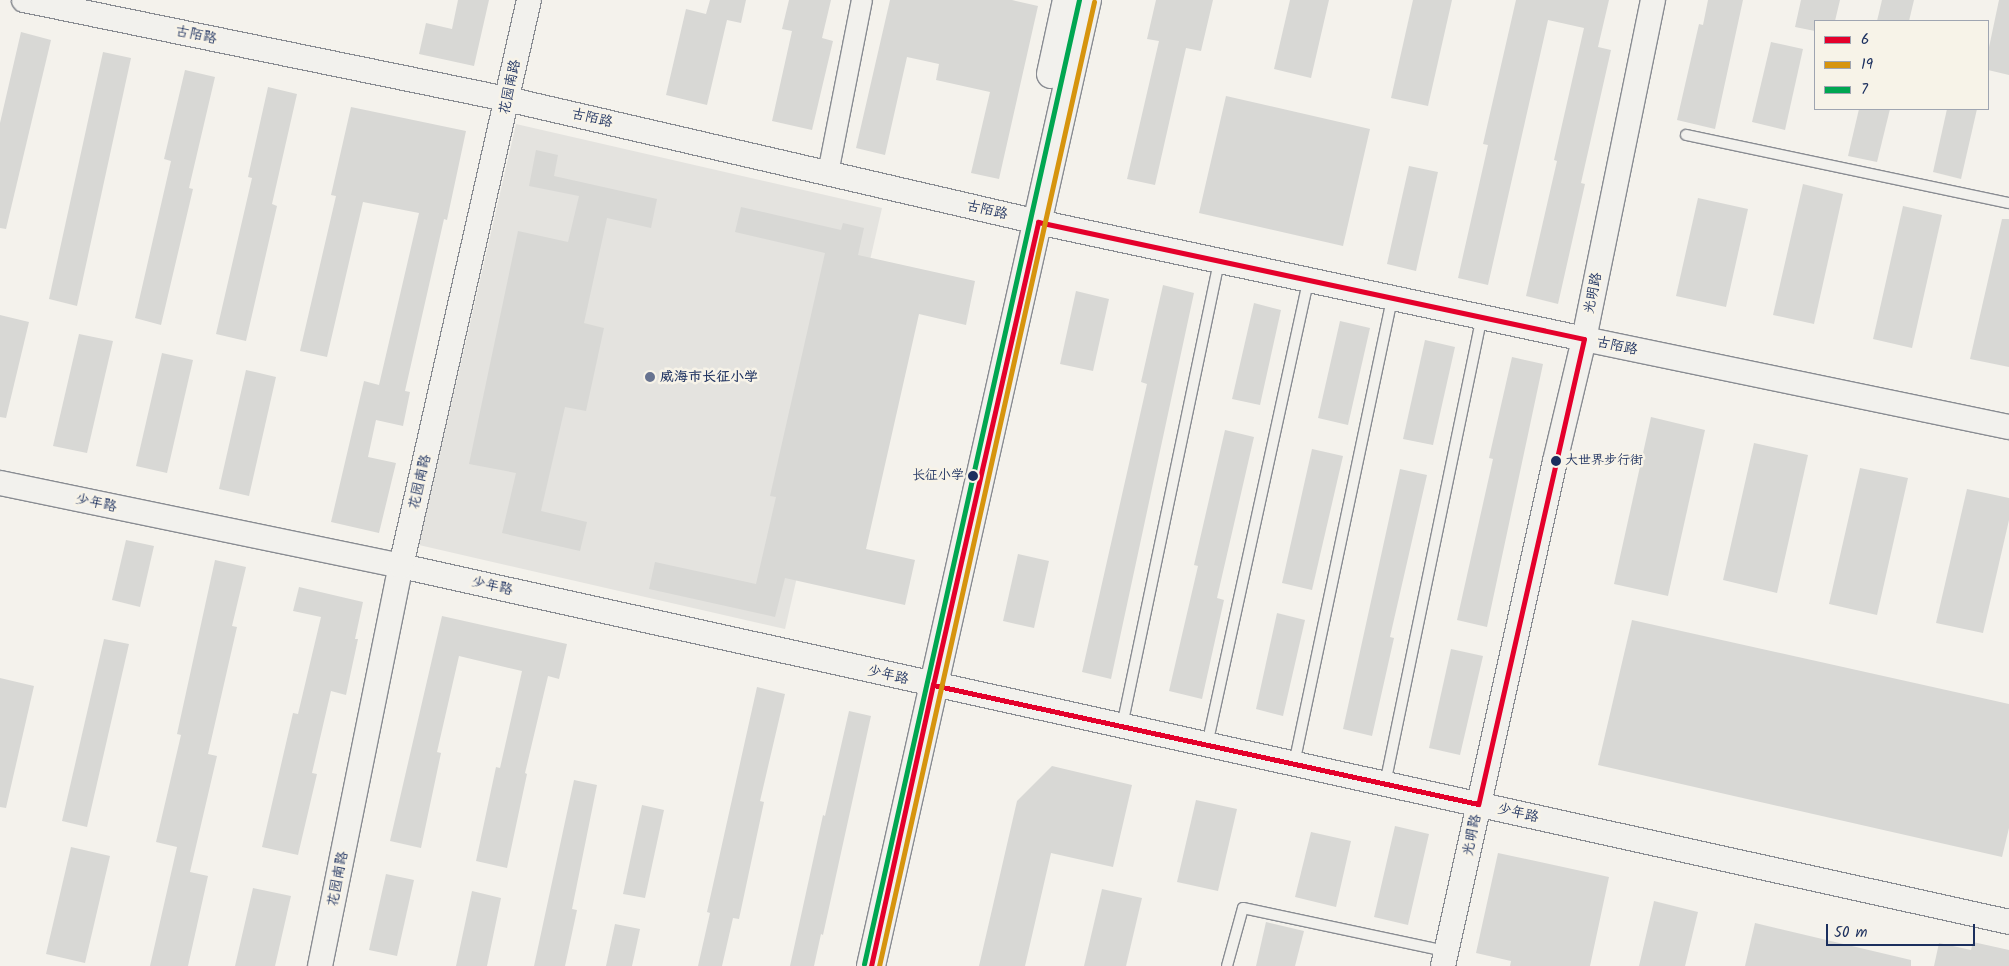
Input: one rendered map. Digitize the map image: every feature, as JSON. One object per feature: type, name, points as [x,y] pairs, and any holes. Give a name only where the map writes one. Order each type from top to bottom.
[{"type":"main road","points":[[1030,220],[1067,0]]},
{"type":"main road","points":[[851,966],[924,683],[1030,220],[1087,0]]},
{"type":"main road","points":[[871,966],[924,683]]},
{"type":"street","name":"古陌路","points":[[24,0],[507,98],[1030,220],[1584,339],[2009,427]]},
{"type":"street","name":"花园南路","points":[[320,966],[401,566],[528,0]]},
{"type":"street","points":[[828,173],[862,0]]},
{"type":"street","name":"光明路","points":[[1445,959],[1478,804],[1584,339],[1653,0]]},
{"type":"street","name":"少年路","points":[[0,483],[401,566],[2009,922]]},
{"type":"lane","points":[[1686,135],[2009,203]]},
{"type":"lane","points":[[1122,726],[1219,261]]},
{"type":"lane","points":[[1207,745],[1308,280]]},
{"type":"lane","points":[[1294,764],[1392,298]]},
{"type":"lane","points":[[1385,784],[1482,317]]},
{"type":"lane","points":[[1227,966],[1243,908],[1445,959]]},
{"type":"shaded area","name":"威海市长征小学","points":[[516,124],[882,208],[785,629],[419,545]]},
{"type":"building","points":[[458,0],[489,0],[474,66],[419,54],[426,23],[452,29]]},
{"type":"building","points":[[710,0],[746,0],[741,23],[727,20],[707,105],[666,95],[686,9],[706,14]]},
{"type":"building","points":[[789,0],[831,0],[822,38],[833,41],[812,130],[772,121],[792,31],[782,29]]},
{"type":"building","points":[[890,0],[1012,0],[1038,6],[999,179],[971,173],[990,92],[936,80],[939,64],[907,57],[885,155],[856,148]]},
{"type":"building","points":[[1156,0],[1213,0],[1201,51],[1186,48],[1155,185],[1127,179],[1159,41],[1147,39]]},
{"type":"building","points":[[1290,0],[1329,0],[1311,78],[1274,69]]},
{"type":"building","points":[[1413,0],[1452,0],[1428,106],[1391,98]]},
{"type":"building","points":[[1516,0],[1609,0],[1598,47],[1611,50],[1581,183],[1585,184],[1558,304],[1526,296],[1557,161],[1554,160],[1584,28],[1548,20],[1488,285],[1458,278],[1488,145],[1483,144]]},
{"type":"building","points":[[1708,0],[1743,0],[1715,129],[1677,120],[1699,24],[1703,25]]},
{"type":"building","points":[[1801,0],[1840,0],[1835,20],[1814,20],[1814,31],[1795,27]]},
{"type":"building","points":[[1882,0],[1914,0],[1909,20],[1877,20]]},
{"type":"building","points":[[1999,0],[2009,0],[2009,75],[1989,70],[1989,47]]},
{"type":"building","points":[[21,32],[51,40],[6,229],[0,228],[0,123]]},
{"type":"building","points":[[1771,42],[1803,49],[1785,130],[1752,122]]},
{"type":"building","points":[[103,52],[131,58],[77,306],[49,299]]},
{"type":"building","points":[[185,70],[215,77],[189,188],[193,189],[161,325],[135,318],[171,161],[164,159]]},
{"type":"building","points":[[268,87],[297,94],[272,204],[277,206],[246,341],[216,334],[252,178],[248,177]]},
{"type":"building","points":[[1226,96],[1370,129],[1343,246],[1199,213]]},
{"type":"building","points":[[351,107],[466,131],[447,220],[444,219],[405,391],[410,392],[403,426],[376,420],[368,457],[396,463],[379,533],[331,522],[364,381],[379,385],[419,213],[363,202],[327,357],[300,351],[336,196],[331,195]]},
{"type":"building","points":[[1859,110],[1890,110],[1877,162],[1848,156]]},
{"type":"building","points":[[1947,110],[1977,110],[1961,179],[1933,172]]},
{"type":"building","points":[[536,150],[558,155],[554,176],[657,199],[651,228],[607,218],[584,323],[604,328],[586,411],[565,407],[541,511],[587,522],[580,551],[502,533],[516,473],[469,464],[518,231],[568,242],[579,196],[529,186]]},
{"type":"building","points":[[1409,166],[1438,172],[1416,271],[1387,264]]},
{"type":"building","points":[[1803,184],[1843,194],[1814,324],[1773,315]]},
{"type":"building","points":[[1698,198],[1748,209],[1726,307],[1676,296]]},
{"type":"building","points":[[1903,206],[1942,215],[1912,348],[1873,339]]},
{"type":"building","points":[[741,207],[841,230],[843,223],[864,228],[858,255],[975,281],[966,325],[919,314],[866,549],[915,560],[905,605],[785,578],[775,617],[649,589],[655,562],[756,584],[776,497],[770,496],[825,253],[735,232]]},
{"type":"building","points":[[2002,219],[2009,219],[2009,367],[1970,359]]},
{"type":"building","points":[[1163,285],[1194,293],[1111,679],[1082,672],[1147,384],[1141,382]]},
{"type":"building","points":[[1076,291],[1109,299],[1093,371],[1060,364]]},
{"type":"building","points":[[1254,303],[1281,310],[1260,405],[1232,399]]},
{"type":"building","points":[[0,315],[29,322],[6,418],[0,417]]},
{"type":"building","points":[[1340,321],[1370,328],[1348,425],[1318,418]]},
{"type":"building","points":[[79,334],[113,341],[87,453],[53,446]]},
{"type":"building","points":[[1425,340],[1455,347],[1433,445],[1403,439]]},
{"type":"building","points":[[162,353],[193,360],[167,473],[136,466]]},
{"type":"building","points":[[1512,357],[1543,364],[1487,627],[1457,620],[1493,459],[1489,458]]},
{"type":"building","points":[[246,370],[276,377],[249,496],[219,489]]},
{"type":"building","points":[[1651,417],[1705,430],[1668,596],[1614,584]]},
{"type":"building","points":[[1225,430],[1254,437],[1217,598],[1224,600],[1202,699],[1169,691],[1198,566],[1194,565]]},
{"type":"building","points":[[1754,443],[1808,455],[1777,593],[1723,580]]},
{"type":"building","points":[[1312,449],[1343,456],[1312,590],[1282,583]]},
{"type":"building","points":[[1860,468],[1908,478],[1877,615],[1829,604]]},
{"type":"building","points":[[1400,469],[1427,475],[1390,637],[1394,638],[1372,736],[1343,729]]},
{"type":"building","points":[[1967,489],[2009,498],[2009,520],[1983,633],[1936,623]]},
{"type":"building","points":[[126,540],[154,546],[140,607],[112,600]]},
{"type":"building","points":[[1018,554],[1049,561],[1034,628],[1003,621]]},
{"type":"building","points":[[215,560],[246,567],[232,626],[237,627],[208,754],[217,756],[190,872],[208,876],[188,966],[150,966],[177,847],[156,842],[181,735],[177,734]]},
{"type":"building","points":[[299,587],[363,602],[355,639],[358,639],[346,695],[331,691],[312,773],[317,774],[298,855],[262,847],[293,713],[298,714],[321,617],[293,611]]},
{"type":"building","points":[[1277,613],[1305,620],[1283,716],[1256,709]]},
{"type":"building","points":[[442,616],[567,644],[559,679],[548,676],[525,773],[527,774],[507,868],[476,861],[496,767],[500,768],[522,671],[459,656],[437,752],[441,753],[421,848],[390,841]]},
{"type":"building","points":[[1632,620],[2009,704],[2009,828],[2002,857],[1598,765]]},
{"type":"building","points":[[104,639],[129,644],[87,827],[62,821]]},
{"type":"building","points":[[1451,649],[1483,656],[1460,755],[1429,748]]},
{"type":"building","points":[[0,678],[34,686],[6,808],[0,807]]},
{"type":"building","points":[[757,687],[785,694],[760,801],[764,802],[739,919],[733,918],[722,966],[698,966],[710,913],[707,912]]},
{"type":"building","points":[[849,711],[871,716],[823,935],[821,934],[814,966],[790,966],[823,815],[825,816]]},
{"type":"building","points":[[1052,766],[1132,785],[1113,867],[1051,853],[1025,966],[979,966],[1017,801]]},
{"type":"building","points":[[574,780],[597,785],[572,909],[577,910],[565,966],[534,966]]},
{"type":"building","points":[[1196,800],[1237,809],[1218,891],[1177,882]]},
{"type":"building","points":[[642,805],[664,810],[645,898],[623,894]]},
{"type":"building","points":[[1395,826],[1429,834],[1408,925],[1374,917]]},
{"type":"building","points":[[1311,832],[1351,841],[1336,907],[1295,897]]},
{"type":"building","points":[[71,847],[110,856],[85,963],[46,954]]},
{"type":"building","points":[[1498,853],[1609,877],[1590,966],[1510,966],[1511,961],[1476,953]]},
{"type":"building","points":[[386,874],[414,880],[397,956],[369,950]]},
{"type":"building","points":[[253,888],[291,896],[275,966],[235,966]]},
{"type":"building","points":[[1102,889],[1142,898],[1126,966],[1084,966]]},
{"type":"building","points":[[472,891],[501,898],[487,966],[456,966]]},
{"type":"building","points":[[1654,901],[1698,912],[1685,966],[1639,966]]},
{"type":"building","points":[[1266,922],[1304,931],[1295,966],[1256,966]]},
{"type":"building","points":[[1755,923],[1911,960],[1911,966],[1745,966]]},
{"type":"building","points":[[615,924],[640,929],[632,966],[606,966]]},
{"type":"building","points":[[1973,942],[2009,950],[2009,966],[1934,966],[1939,943],[1971,950]]},
{"type":"transit line","name":"7","points":[[864,964],[1079,0]]},
{"type":"transit line","name":"19","points":[[879,966],[1094,2]]},
{"type":"transit line","name":"6","points":[[1038,222],[1584,339],[1478,804],[933,685],[1038,222]]},
{"type":"transit line","name":"6","points":[[871,966],[933,685]]},
{"type":"place","name":"威海市长征小学","points":[[650,377]]},
{"type":"place","name":"大世界步行街","points":[[1556,461]]},
{"type":"place","name":"长征小学","points":[[973,476]]}]
